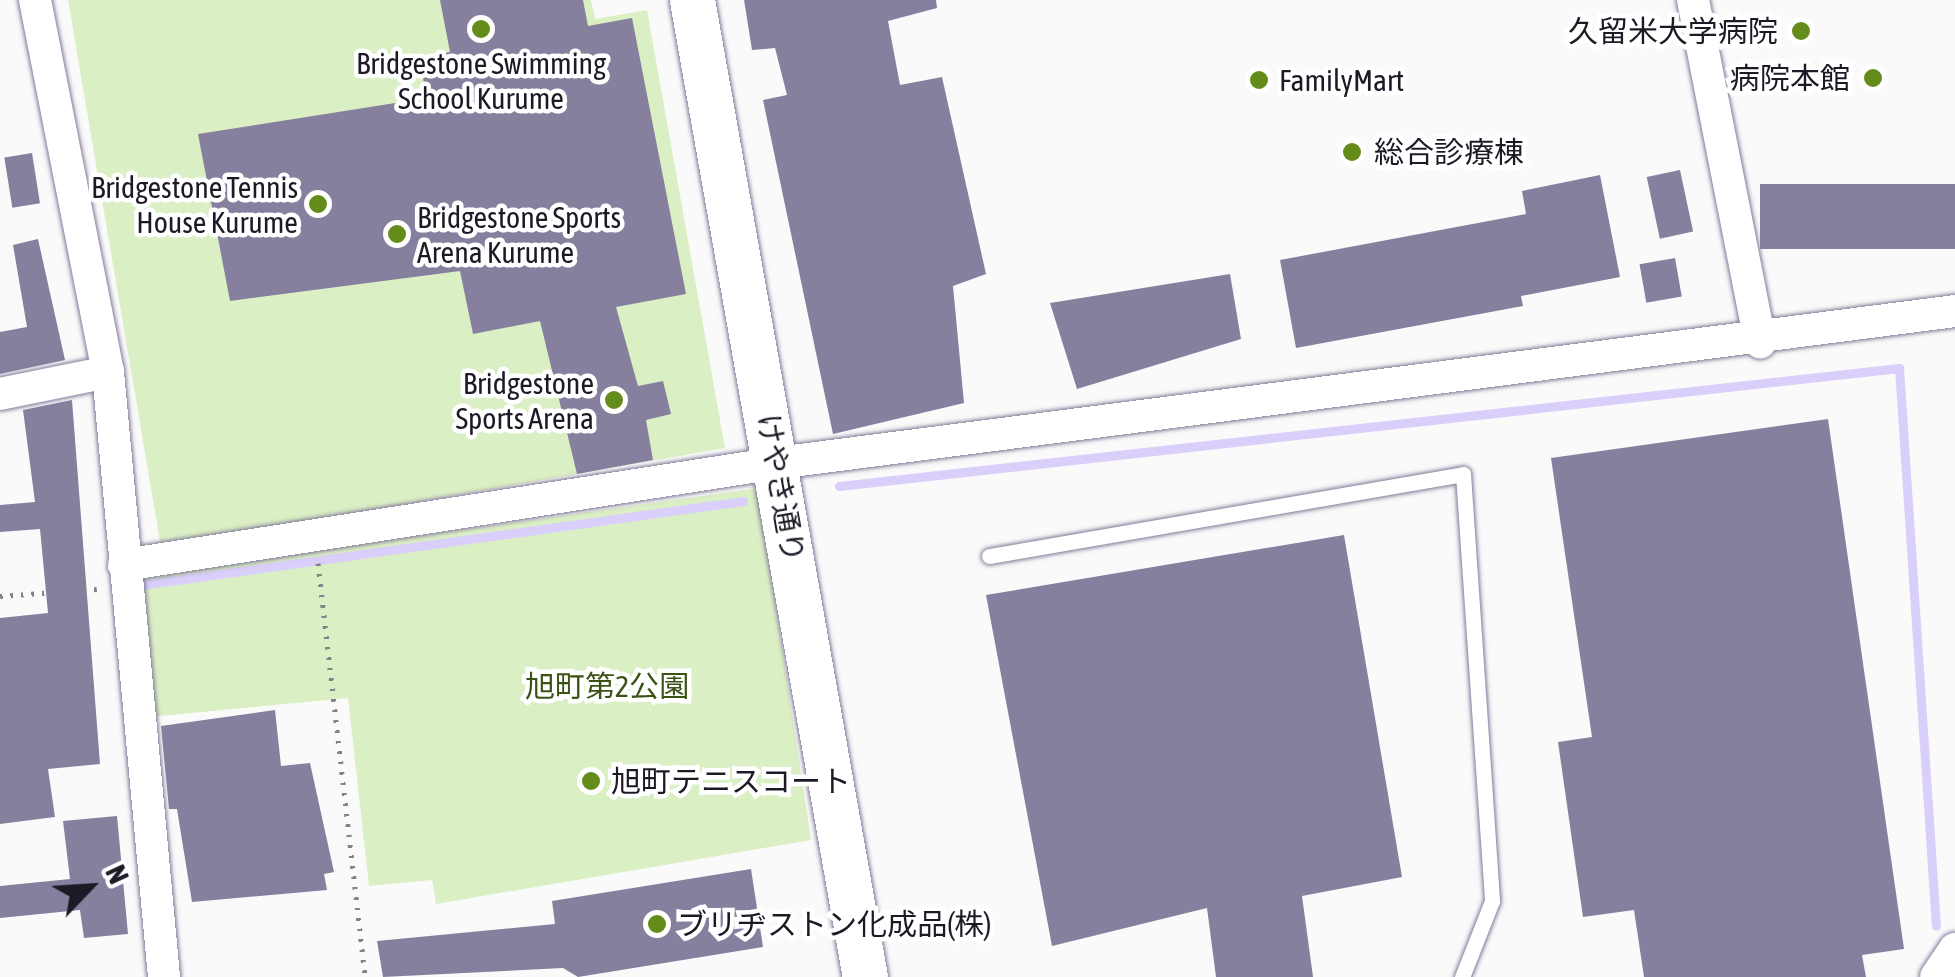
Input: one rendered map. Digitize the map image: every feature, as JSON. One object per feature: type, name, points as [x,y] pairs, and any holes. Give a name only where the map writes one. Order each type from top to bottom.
[{"type":"street","points":[[35,0],[108,372],[164,977]]},
{"type":"street","name":"けやき通り","points":[[692,0],[778,463],[865,977]]},
{"type":"street","points":[[1693,0],[1760,342]]},
{"type":"street","points":[[125,576],[315,535],[778,463],[1760,342],[1955,312]]},
{"type":"street","points":[[0,394],[108,372]]},
{"type":"street","points":[[1936,977],[1955,949]]},
{"type":"lane","points":[[989,556],[1463,474],[1492,901],[1462,977]]},
{"type":"path","points":[[315,535],[365,977]]},
{"type":"path","points":[[0,596],[125,576]]},
{"type":"green space","name":"Bridgestone Sports Arena Kurume","points":[[68,0],[591,0],[595,19],[647,10],[725,448],[161,547]]},
{"type":"green space","name":"旭町第2公園","points":[[758,488],[811,840],[436,904],[432,880],[369,886],[348,698],[151,717],[136,576]]},
{"type":"building","points":[[440,0],[583,0],[588,26],[632,18],[686,294],[616,307],[638,386],[663,381],[671,414],[646,420],[653,460],[577,474],[540,321],[473,334],[460,271],[230,301],[198,134],[427,98],[419,58],[450,52]]},
{"type":"building","points":[[744,0],[936,0],[937,8],[888,21],[900,85],[942,77],[986,274],[953,286],[964,403],[833,434],[763,100],[787,95],[775,48],[752,50]]},
{"type":"building","points":[[32,153],[40,203],[12,208],[4,157]]},
{"type":"building","points":[[1680,170],[1693,232],[1660,239],[1647,177]]},
{"type":"building","points":[[1600,175],[1620,277],[1521,296],[1523,306],[1296,348],[1280,260],[1526,214],[1522,191]]},
{"type":"building","points":[[1760,184],[1955,184],[1955,249],[1760,249]]},
{"type":"building","points":[[38,239],[65,360],[0,374],[0,332],[27,327],[13,245]]},
{"type":"building","points":[[1675,258],[1682,296],[1646,303],[1640,264]]},
{"type":"building","points":[[1230,274],[1241,339],[1077,389],[1050,303]]},
{"type":"building","points":[[72,400],[100,764],[48,769],[55,817],[0,824],[0,618],[48,613],[40,529],[0,532],[0,505],[35,502],[23,410]]},
{"type":"building","points":[[1828,419],[1904,949],[1862,955],[1866,977],[1644,977],[1634,910],[1583,917],[1558,742],[1592,737],[1551,458]]},
{"type":"building","points":[[1344,535],[1402,877],[1302,896],[1313,977],[1216,977],[1207,908],[1052,946],[986,595]]},
{"type":"building","points":[[275,710],[281,766],[310,763],[334,872],[324,874],[327,890],[192,902],[177,809],[169,809],[161,726]]},
{"type":"building","points":[[117,816],[128,934],[84,938],[80,910],[0,918],[0,886],[70,879],[63,821]]},
{"type":"building","name":"ブリヂストン化成品(株)","points":[[751,869],[763,947],[578,977],[563,968],[383,977],[377,941],[555,924],[552,901]]},
{"type":"waterway","points":[[839,486],[1899,368],[1936,926]]},
{"type":"waterway","points":[[134,586],[743,501]]},
{"type":"place","name":"Bridgestone Swimming School Kurume","points":[[481,29]]},
{"type":"place","name":"久留米大学病院","points":[[1801,31]]},
{"type":"place","name":"病院本館","points":[[1873,78]]},
{"type":"place","name":"FamilyMart","points":[[1259,80]]},
{"type":"place","name":"総合診療棟","points":[[1352,152]]},
{"type":"place","name":"Bridgestone Tennis House Kurume","points":[[318,204]]},
{"type":"place","name":"Bridgestone Sports Arena Kurume","points":[[397,234]]},
{"type":"place","name":"Bridgestone Sports Arena","points":[[614,400]]},
{"type":"place","name":"旭町テニスコート","points":[[591,781]]},
{"type":"place","name":"ブリヂストン化成品(株)","points":[[657,924]]}]
